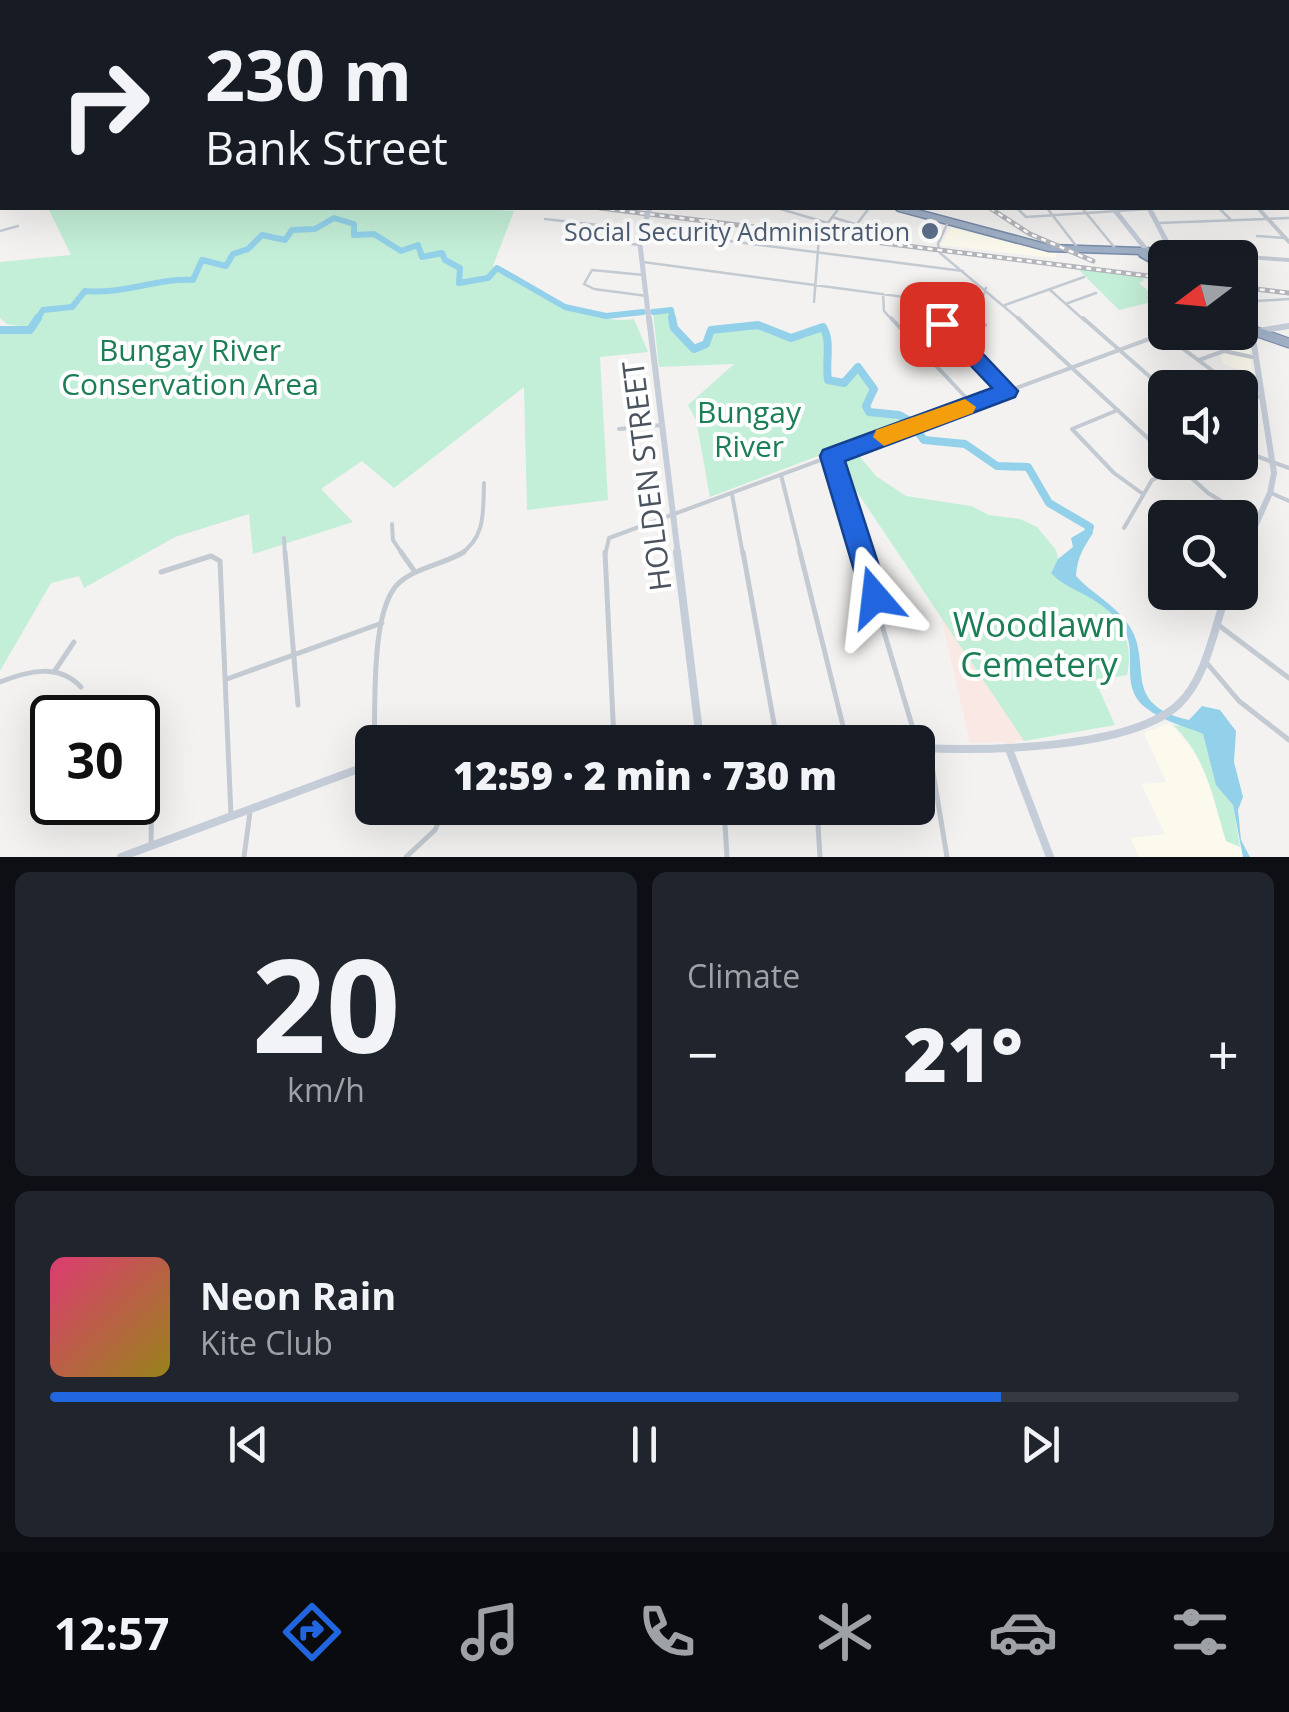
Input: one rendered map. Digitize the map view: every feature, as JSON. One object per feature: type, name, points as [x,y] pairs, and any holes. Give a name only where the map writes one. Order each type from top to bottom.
[{"type":"highway","points":[[907,210],[1036,245],[1148,252]]},
{"type":"highway","points":[[1129,252],[1148,259]]},
{"type":"highway","points":[[1258,334],[1289,343]]},
{"type":"main road","name":"HOLDEN STREET","points":[[649,210],[640,245],[698,725]]},
{"type":"main road","points":[[1115,210],[1148,252]]},
{"type":"main road","points":[[1150,210],[1166,240]]},
{"type":"main road","points":[[1258,331],[1289,326]]},
{"type":"main road","points":[[1251,350],[1273,463],[1270,492],[1258,518]]},
{"type":"main road","points":[[935,747],[1009,749],[1127,729],[1159,719],[1188,690],[1220,610]]},
{"type":"main road","points":[[1009,749],[1050,857]]},
{"type":"main road","points":[[120,857],[355,770]]},
{"type":"street","points":[[783,210],[826,225],[837,210]]},
{"type":"street","points":[[856,224],[866,210]]},
{"type":"street","points":[[1018,210],[1026,217],[1084,210],[1118,252]]},
{"type":"street","points":[[1048,210],[1080,250]]},
{"type":"street","points":[[1221,210],[1230,220]]},
{"type":"street","points":[[1260,210],[1288,240]]},
{"type":"street","points":[[832,217],[868,228]]},
{"type":"street","points":[[544,218],[615,227],[614,242],[640,245]]},
{"type":"street","points":[[1157,223],[1289,218]]},
{"type":"street","points":[[949,221],[938,250],[1005,304],[1148,438]]},
{"type":"street","points":[[0,231],[18,226]]},
{"type":"street","points":[[642,230],[964,271]]},
{"type":"street","points":[[1257,236],[1288,240]]},
{"type":"street","points":[[814,302],[819,237]]},
{"type":"street","points":[[1258,259],[1289,260]]},
{"type":"street","points":[[643,262],[979,307],[986,288]]},
{"type":"street","points":[[644,275],[592,270],[584,284],[594,289],[647,296]]},
{"type":"street","points":[[1005,304],[1084,276]]},
{"type":"street","points":[[1048,289],[1148,376]]},
{"type":"street","points":[[1066,304],[1096,293]]},
{"type":"street","points":[[883,294],[884,310],[972,404]]},
{"type":"street","points":[[1258,299],[1289,299]]},
{"type":"street","points":[[942,302],[944,326],[1008,391]]},
{"type":"street","points":[[942,319],[985,325]]},
{"type":"street","points":[[613,725],[605,542],[1148,339]]},
{"type":"street","points":[[1185,350],[1210,370]]},
{"type":"street","points":[[1197,361],[1224,350],[1252,357]]},
{"type":"street","points":[[1118,410],[1072,430],[1114,473],[1142,494]]},
{"type":"street","points":[[619,429],[662,425]]},
{"type":"street","points":[[831,456],[914,725]]},
{"type":"street","points":[[1258,457],[1289,468]]},
{"type":"street","points":[[781,475],[843,725]]},
{"type":"street","points":[[1124,528],[1152,480]]},
{"type":"street","points":[[1193,480],[1220,500]]},
{"type":"street","points":[[375,725],[382,623],[392,590],[415,572],[458,556],[474,542],[482,528],[484,483]]},
{"type":"street","points":[[1270,492],[1289,501]]},
{"type":"street","points":[[731,493],[774,725]]},
{"type":"street","points":[[392,524],[393,540],[415,572]]},
{"type":"street","points":[[284,538],[298,705]]},
{"type":"street","points":[[160,572],[218,558],[231,816]]},
{"type":"street","points":[[1215,622],[1289,678]]},
{"type":"street","points":[[226,679],[382,623]]},
{"type":"street","points":[[54,672],[74,642]]},
{"type":"street","points":[[1201,660],[1217,671],[1238,701],[1289,740]]},
{"type":"street","points":[[0,682],[20,674],[54,672],[75,679],[81,687]]},
{"type":"street","points":[[935,808],[947,857]]},
{"type":"street","points":[[244,857],[250,809]]},
{"type":"street","points":[[152,825],[152,846]]},
{"type":"street","points":[[406,857],[438,825]]},
{"type":"street","points":[[725,825],[727,857]]},
{"type":"street","points":[[819,825],[820,857]]},
{"type":"shaded area","points":[[952,225],[1057,251],[1056,258],[940,245]]},
{"type":"shaded area","points":[[1219,350],[1249,350],[1252,370],[1241,370],[1223,364]]},
{"type":"shaded area","points":[[941,617],[1024,741],[1014,740],[1016,743],[1005,745],[970,743]]},
{"type":"shaded area","points":[[1170,723],[1194,751],[1205,772],[1226,841],[1240,847],[1243,857],[1139,857],[1130,838],[1165,834],[1141,784],[1166,782],[1144,733]]},
{"type":"green space","name":"Bungay River Conservation Area","points":[[49,210],[514,211],[493,266],[541,296],[579,312],[616,320],[634,319],[648,352],[600,357],[608,500],[527,510],[524,387],[394,488],[362,461],[321,489],[353,522],[253,554],[249,514],[175,537],[84,588],[79,576],[51,583],[0,671],[0,330],[33,328],[7,324],[0,318],[0,262],[71,255]]},
{"type":"green space","points":[[1078,269],[1140,276],[1145,280],[1139,283],[1148,290],[1148,303],[1119,310]]},
{"type":"green space","points":[[671,310],[674,328],[694,349],[706,344],[711,330],[758,325],[772,335],[791,338],[823,327],[829,337],[825,364],[828,380],[844,383],[858,367],[874,389],[866,406],[869,412],[899,415],[910,421],[710,497],[696,420],[688,405],[734,364],[659,367],[653,312]]},
{"type":"green space","name":"Woodlawn Cemetery","points":[[855,451],[876,476],[906,496],[971,506],[989,515],[1020,519],[1037,527],[1056,550],[1058,559],[1051,573],[1097,601],[1119,624],[1126,639],[1127,675],[1095,680],[1115,725],[1024,741],[835,459]]},
{"type":"green space","points":[[1182,725],[1203,734],[1216,785],[1233,805],[1240,847],[1226,841],[1201,765],[1174,726]]},
{"type":"water","points":[[1092,526],[1093,533],[1079,558],[1076,576],[1128,624],[1139,653],[1146,693],[1153,704],[1189,720],[1202,706],[1220,710],[1236,731],[1234,762],[1243,797],[1238,810],[1241,840],[1250,857],[1243,857],[1233,805],[1216,785],[1203,734],[1166,720],[1137,699],[1130,678],[1129,644],[1120,623],[1102,605],[1051,573],[1058,559],[1073,547],[1071,538]]},
{"type":"waterway","name":"Bungay River","points":[[36,321],[43,310],[72,307],[85,291],[193,280],[202,260],[226,266],[233,254],[248,249],[262,235],[285,240],[292,230],[315,229],[334,218],[354,224],[354,235],[374,234],[401,251],[418,245],[422,257],[442,253],[445,260],[460,268],[459,283],[488,278],[497,268],[565,307],[606,316],[643,312]]},
{"type":"waterway","name":"Bungay River","points":[[653,312],[671,310],[673,321]]},
{"type":"waterway","name":"Bungay River","points":[[672,318],[674,328],[694,349],[706,344],[711,330],[758,325],[791,338],[823,327],[828,380],[844,383],[858,367],[874,389],[866,406],[869,412],[899,415],[910,421]]},
{"type":"waterway","name":"Bungay River","points":[[0,330],[30,330],[36,321]]},
{"type":"waterway","name":"Bungay River","points":[[915,428],[924,440],[965,444],[997,466],[1028,467],[1049,503],[1090,527],[1087,534]]},
{"type":"railway","points":[[616,210],[1148,276]]},
{"type":"railway","points":[[993,210],[1030,234],[1093,261]]},
{"type":"railway","points":[[1258,289],[1289,293]]},
{"type":"slow traffic","points":[[884,437],[965,407]]},
{"type":"place","name":"Social Security Administration","points":[[930,231]]},
{"type":"route","points":[[875,597],[831,456],[1008,391],[942,324]]}]
